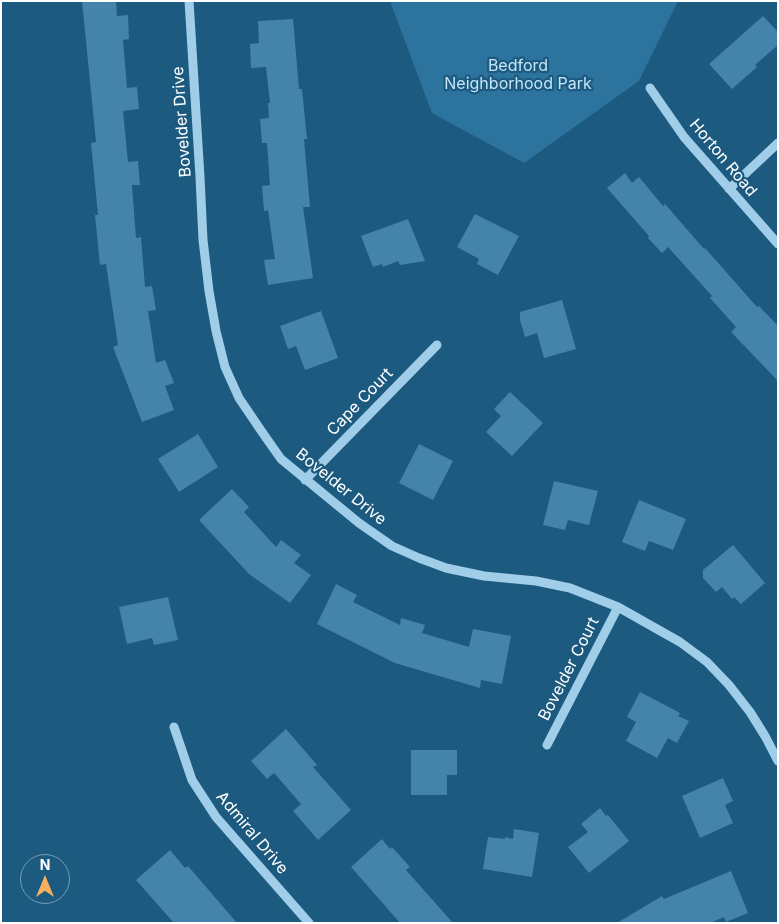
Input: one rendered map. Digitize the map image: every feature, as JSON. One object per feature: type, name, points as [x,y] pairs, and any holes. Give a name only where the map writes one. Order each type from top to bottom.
[{"type":"street","name":"Bovelder Drive","points":[[189,1],[203,240],[216,331],[225,367],[239,398],[281,459],[358,523],[392,546],[446,568],[484,576],[536,581],[570,588],[618,607],[680,642],[712,668],[729,685],[750,712],[778,761]]},
{"type":"street","name":"Horton Road","points":[[650,88],[684,137],[778,244]]},
{"type":"street","points":[[729,189],[778,143]]},
{"type":"street","name":"Cape Court","points":[[305,480],[436,345]]},
{"type":"street","name":"Bovelder Court","points":[[547,745],[618,607]]},
{"type":"street","name":"Admiral Drive","points":[[174,727],[192,780],[216,817],[309,923]]},
{"type":"green space","name":"Bedford Neighborhood Park","points":[[390,1],[678,1],[639,81],[524,163],[432,113]]},
{"type":"building","points":[[82,1],[116,1],[117,16],[128,15],[129,39],[123,40],[127,88],[137,87],[139,109],[123,111],[128,162],[138,161],[140,185],[132,185],[136,238],[141,237],[145,287],[152,286],[156,310],[148,311],[156,363],[165,360],[174,383],[165,386],[174,410],[142,422],[113,347],[118,345],[106,264],[100,265],[95,215],[98,215],[91,143],[96,142]]},
{"type":"building","points":[[763,16],[778,32],[778,45],[732,89],[709,64]]},
{"type":"building","points":[[293,19],[299,89],[302,89],[307,139],[304,139],[310,207],[303,207],[313,278],[268,285],[264,260],[275,259],[268,210],[264,211],[262,186],[270,185],[267,143],[262,143],[260,119],[269,118],[268,103],[270,103],[266,67],[251,68],[250,44],[259,43],[258,21]]},
{"type":"building","points":[[625,173],[632,183],[639,177],[663,206],[665,204],[757,307],[759,306],[778,326],[778,381],[731,332],[736,327],[710,298],[712,296],[668,247],[662,253],[607,188]]},
{"type":"building","points":[[475,214],[519,236],[498,275],[477,264],[479,259],[457,247]]},
{"type":"building","points":[[408,219],[425,261],[400,265],[398,261],[383,267],[382,264],[373,267],[361,236]]},
{"type":"building","points":[[562,300],[576,349],[544,358],[537,333],[525,337],[520,320],[520,312]]},
{"type":"building","points":[[321,311],[338,358],[305,370],[296,346],[288,349],[280,326]]},
{"type":"building","points":[[510,392],[543,423],[512,456],[486,432],[501,416],[494,409]]},
{"type":"building","points":[[198,434],[218,467],[179,492],[158,459]]},
{"type":"building","points":[[419,444],[453,461],[433,500],[399,483]]},
{"type":"building","points":[[554,481],[598,491],[589,525],[568,520],[565,530],[543,525]]},
{"type":"building","points":[[232,489],[249,507],[244,512],[276,547],[281,540],[301,555],[294,563],[311,575],[290,603],[249,574],[199,520]]},
{"type":"building","points":[[639,500],[686,519],[673,550],[649,541],[645,551],[622,542]]},
{"type":"building","points":[[733,545],[765,583],[741,604],[734,597],[732,599],[722,587],[716,592],[703,578],[703,570]]},
{"type":"building","points":[[336,584],[357,595],[353,602],[400,625],[401,618],[425,625],[422,633],[469,647],[473,629],[511,636],[502,684],[481,680],[480,688],[395,663],[317,624]]},
{"type":"building","points":[[168,597],[178,640],[154,645],[152,638],[127,644],[119,607]]},
{"type":"building","points":[[640,692],[680,713],[678,716],[689,721],[677,743],[668,738],[657,758],[626,741],[636,722],[627,717]]},
{"type":"building","points":[[286,729],[317,765],[313,767],[351,810],[318,840],[293,811],[301,804],[274,773],[267,779],[251,761]]},
{"type":"building","points":[[411,750],[457,750],[457,775],[447,775],[447,795],[411,795]]},
{"type":"building","points":[[723,778],[733,801],[725,805],[733,823],[700,838],[682,796]]},
{"type":"building","points":[[600,808],[629,841],[589,873],[568,847],[588,832],[581,824]]},
{"type":"building","points":[[514,829],[539,833],[532,877],[483,869],[488,837],[513,839]]},
{"type":"building","points":[[382,839],[410,867],[406,870],[453,923],[400,923],[351,867]]},
{"type":"building","points":[[170,850],[185,868],[188,866],[237,923],[174,923],[136,880]]},
{"type":"building","points":[[731,871],[748,913],[726,922],[724,917],[710,923],[617,923],[662,896],[664,899]]}]
